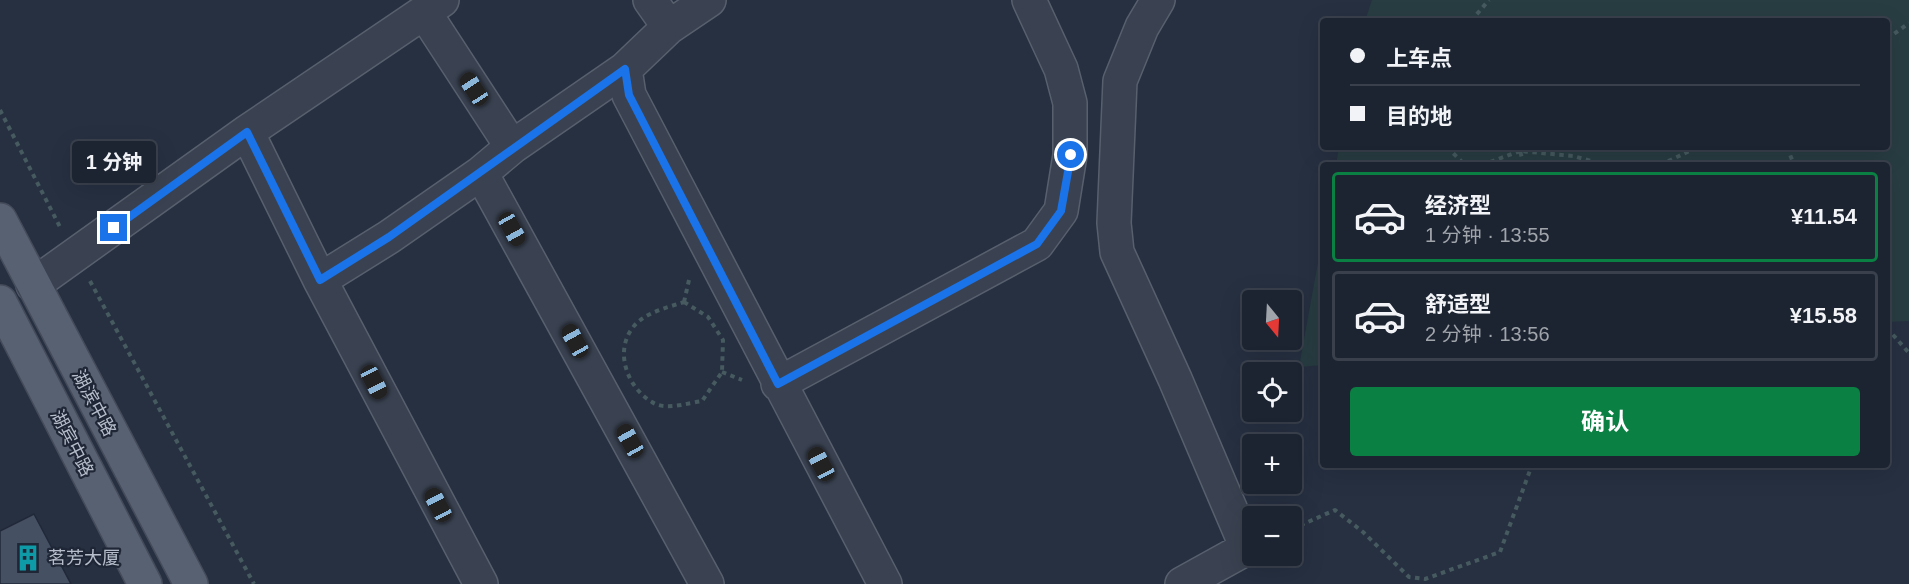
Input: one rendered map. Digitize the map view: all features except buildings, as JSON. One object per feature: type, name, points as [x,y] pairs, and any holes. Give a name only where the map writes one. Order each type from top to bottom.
[{"type":"main road","name":"湖滨中路","points":[[0,220],[190,584]]},
{"type":"main road","name":"湖宾中路","points":[[1,307],[145,584]]},
{"type":"street","points":[[650,0],[669,27]]},
{"type":"street","points":[[320,280],[389,237],[481,172],[512,147],[625,69],[669,27],[709,0]]},
{"type":"street","points":[[778,384],[1037,244],[1061,211],[1071,155],[1070,103],[1061,69],[1029,0]]},
{"type":"street","points":[[1158,0],[1142,27],[1120,81],[1114,223],[1117,252],[1175,379],[1247,548],[1182,584]]},
{"type":"street","points":[[33,285],[247,132],[433,6],[512,147]]},
{"type":"street","points":[[625,69],[629,95],[778,384],[885,584]]},
{"type":"street","points":[[247,132],[320,280],[481,584]]},
{"type":"street","points":[[481,172],[707,584]]},
{"type":"path","points":[[1474,18],[1490,0]]},
{"type":"path","points":[[1890,37],[1909,23]]},
{"type":"path","points":[[0,110],[254,584]]},
{"type":"path","points":[[1450,150],[1462,162]]},
{"type":"path","points":[[1666,162],[1692,150]]},
{"type":"path","points":[[1490,162],[1520,151],[1573,156],[1595,162]]},
{"type":"path","points":[[1520,151],[1523,162]]},
{"type":"path","points":[[684,302],[708,317],[723,339],[722,372],[702,401],[673,406],[652,403],[627,375],[624,351],[631,329],[650,313],[684,302]]},
{"type":"path","points":[[1890,331],[1909,353]]},
{"type":"path","points":[[1302,525],[1335,510],[1363,532],[1409,577],[1425,579],[1500,552],[1531,468]]},
{"type":"green space","points":[[1372,0],[1909,0],[1909,321],[1890,322],[1890,162],[1336,162],[1338,150],[1890,150],[1890,18],[1366,18]]},
{"type":"green space","points":[[1320,252],[1320,365],[1302,367],[1302,362],[1300,362]]},
{"type":"place","name":"茗芳大厦","points":[[28,558]]},
{"type":"route","points":[[114,228],[247,132],[320,280],[389,237],[481,172],[512,147],[625,69],[629,95],[778,384],[1037,244],[1061,211],[1071,155]]}]
